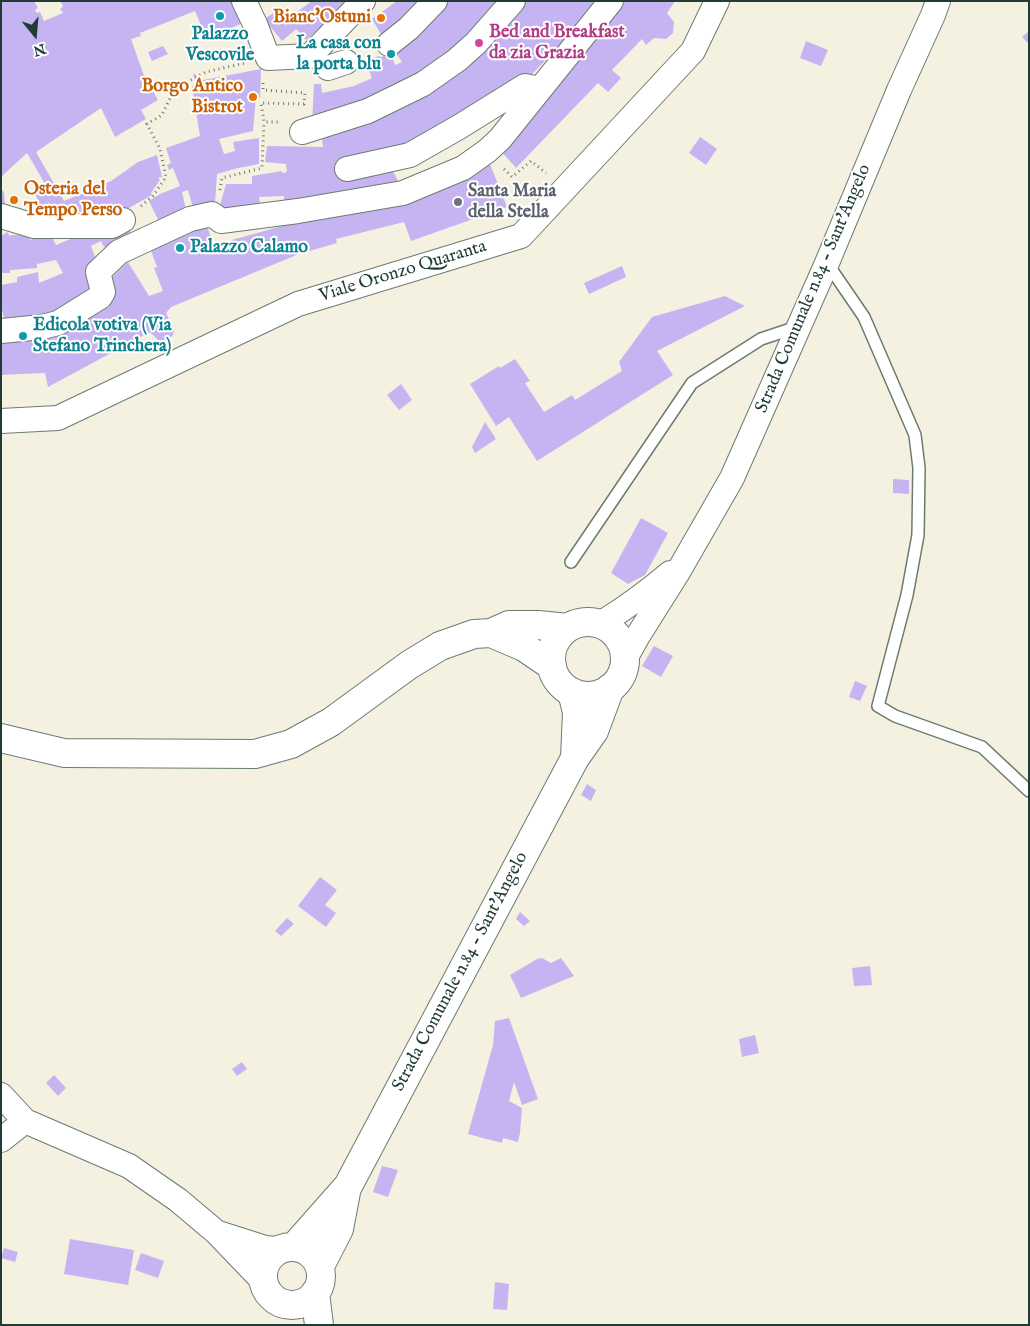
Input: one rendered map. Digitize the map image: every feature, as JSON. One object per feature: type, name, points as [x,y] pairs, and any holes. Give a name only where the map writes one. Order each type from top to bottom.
[{"type":"street","points":[[244,1],[255,24],[266,69],[310,56],[363,1]]},
{"type":"street","points":[[389,44],[409,28],[435,1]]},
{"type":"street","points":[[302,132],[368,111],[422,84],[457,60],[476,43],[513,1]]},
{"type":"street","points":[[2,329],[42,327],[58,323],[100,297],[103,292],[98,272],[119,252],[190,219],[212,214],[221,221],[298,211],[402,193],[463,168],[500,139],[611,1]]},
{"type":"street","name":"Viale Oronzo Quaranta","points":[[1,421],[58,418],[298,304],[521,236],[693,51],[717,1]]},
{"type":"street","name":"Strada Comunale n.84 - Sant'Angelo","points":[[625,659],[732,478],[827,263],[899,90],[939,6]]},
{"type":"street","points":[[347,169],[410,155],[525,86],[540,89]]},
{"type":"street","points":[[1,216],[34,226],[112,226],[123,220]]},
{"type":"street","name":"Strada Comunale n.84 - Sant'Angelo","points":[[600,624],[657,584],[686,558]]},
{"type":"street","points":[[593,622],[600,624],[616,634],[623,645],[625,659],[623,674],[614,686],[602,694],[588,696],[572,692],[558,681],[552,666],[553,648],[559,637],[568,628],[580,623],[593,622]]},
{"type":"street","points":[[1,738],[64,753],[255,754],[291,744],[331,722],[409,665],[440,646],[474,634],[491,633],[509,625],[568,628]]},
{"type":"street","points":[[491,633],[524,647],[552,666]]},
{"type":"street","name":"Strada Comunale n.84 - Sant'Angelo","points":[[320,1266],[339,1229],[348,1186],[575,758],[594,731],[610,688]]},
{"type":"street","name":"Strada Comunale n.84 - Sant'Angelo","points":[[572,692],[577,712],[575,758]]},
{"type":"street","points":[[1,1095],[25,1121],[130,1166],[178,1200],[216,1232],[270,1290],[288,1305],[299,1304],[311,1298],[319,1288],[322,1275],[320,1266],[311,1252],[287,1247],[265,1248],[216,1232]]},
{"type":"street","points":[[1,1140],[25,1121]]},
{"type":"street","name":"Strada Comunale n.84 - Sant'Angelo","points":[[287,1247],[348,1186]]},
{"type":"street","points":[[287,1247],[266,1260],[262,1271],[270,1290],[290,1325]]},
{"type":"street","points":[[315,1293],[319,1325]]},
{"type":"lane","points":[[827,263],[864,317],[915,435],[919,468],[918,535],[907,596],[878,706],[895,716],[982,747],[1029,791]]},
{"type":"lane","points":[[571,562],[692,383],[761,338],[799,326]]},
{"type":"path","points":[[123,220],[153,196],[166,177],[160,149],[147,124],[162,115],[173,92],[206,72],[266,69],[263,90],[305,93],[304,104],[260,104],[264,122],[262,168],[222,178],[217,207],[212,214]]},
{"type":"path","points":[[264,122],[302,121],[302,132]]},
{"type":"path","points":[[512,177],[531,161],[566,188]]},
{"type":"building","points":[[1,1],[34,1],[38,8],[35,10],[37,13],[40,12],[44,21],[63,13],[60,9],[63,6],[60,1],[237,1],[247,21],[207,39],[195,11],[140,33],[141,36],[131,39],[143,73],[158,100],[141,110],[146,119],[115,137],[101,108],[36,152],[64,201],[111,181],[138,162],[157,155],[162,177],[158,178],[160,180],[151,193],[152,195],[111,218],[82,217],[76,204],[45,214],[35,194],[48,189],[27,153],[1,177]]},
{"type":"building","points":[[312,1],[350,1],[306,40],[296,29],[282,41],[264,19],[283,7],[290,17]]},
{"type":"building","points":[[397,1],[428,1],[385,41],[372,19]]},
{"type":"building","points":[[440,1],[601,1],[552,64],[547,59],[532,74],[518,79],[390,165],[401,187],[284,200],[284,196],[259,197],[260,204],[253,205],[252,208],[229,207],[229,212],[218,212],[226,184],[252,184],[252,176],[282,171],[282,173],[287,172],[286,164],[265,162],[267,146],[323,147],[321,130],[433,73],[312,123],[314,84],[321,84],[322,93],[354,86],[372,78],[365,61],[391,54],[395,65],[402,62],[396,53]]},
{"type":"building","points":[[618,1],[675,1],[667,13],[674,22],[673,33],[666,39],[654,38],[646,45],[642,39],[612,70],[621,78],[608,92],[598,83],[516,168],[501,151]]},
{"type":"building","points":[[1029,31],[1029,44],[1022,37]]},
{"type":"building","points":[[806,41],[828,50],[821,66],[800,58]]},
{"type":"building","points":[[163,46],[168,54],[152,61],[148,52]]},
{"type":"building","points":[[261,69],[260,98],[256,97],[253,131],[219,139],[224,154],[235,151],[233,142],[259,138],[259,164],[217,174],[215,203],[194,211],[188,190],[182,192],[187,214],[162,228],[149,201],[160,194],[180,186],[173,168],[169,170],[167,165],[171,163],[166,148],[200,136],[192,87],[196,82],[193,74],[195,74],[198,81]]},
{"type":"building","points":[[700,137],[717,149],[706,165],[689,153]]},
{"type":"building","points":[[490,164],[507,207],[411,241],[404,222],[336,239],[337,243],[299,254],[171,307],[166,313],[174,329],[173,335],[168,340],[159,341],[150,332],[48,387],[45,373],[1,375],[1,337],[60,327],[116,294],[107,282],[128,262],[149,296],[163,291],[154,268],[157,267],[150,248],[204,219],[216,250],[232,240],[336,211],[417,195]]},
{"type":"building","points":[[1,190],[4,192],[5,206],[1,206]]},
{"type":"building","points":[[129,228],[132,241],[104,247],[101,241],[91,246],[98,265],[96,294],[45,320],[6,326],[1,306],[1,285],[17,282],[17,277],[38,272],[39,283],[63,273],[56,260],[37,264],[37,268],[10,270],[10,273],[1,273],[1,236],[7,232],[10,236],[29,234],[30,240],[50,233],[56,245],[78,236]]},
{"type":"building","points":[[622,266],[626,277],[589,294],[584,283]]},
{"type":"building","points":[[725,296],[745,306],[657,351],[673,375],[537,461],[509,417],[496,426],[470,384],[499,366],[500,368],[515,359],[530,381],[525,383],[544,412],[572,395],[575,400],[622,371],[619,362],[652,317]]},
{"type":"building","points":[[401,384],[412,400],[399,410],[387,395]]},
{"type":"building","points":[[485,422],[496,439],[475,453],[472,447]]},
{"type":"building","points":[[893,479],[909,480],[909,494],[893,493]]},
{"type":"building","points":[[641,518],[668,533],[645,575],[628,584],[611,573]]},
{"type":"building","points":[[654,646],[673,656],[661,677],[642,666]]},
{"type":"building","points":[[855,681],[867,686],[860,701],[849,697]]},
{"type":"building","points":[[587,784],[596,790],[591,801],[581,795]]},
{"type":"building","points":[[320,877],[337,890],[325,905],[336,913],[326,927],[298,906]]},
{"type":"building","points":[[520,912],[530,921],[524,926],[516,919]]},
{"type":"building","points":[[287,918],[294,924],[281,936],[275,931]]},
{"type":"building","points":[[542,958],[551,963],[561,958],[574,976],[521,998],[510,975]]},
{"type":"building","points":[[870,966],[872,985],[854,986],[852,968]]},
{"type":"building","points":[[509,1018],[538,1099],[522,1105],[514,1082],[509,1101],[522,1108],[520,1133],[518,1142],[503,1138],[502,1143],[468,1134],[493,1045],[495,1021]]},
{"type":"building","points":[[755,1035],[759,1053],[742,1057],[739,1039]]},
{"type":"building","points":[[242,1062],[247,1069],[237,1076],[232,1069]]},
{"type":"building","points":[[54,1075],[66,1088],[58,1096],[46,1083]]},
{"type":"building","points":[[382,1166],[398,1170],[388,1197],[373,1192]]},
{"type":"building","points":[[70,1239],[134,1250],[128,1285],[64,1274]]},
{"type":"building","points":[[4,1248],[18,1252],[15,1262],[1,1258]]},
{"type":"building","points":[[141,1253],[164,1261],[158,1278],[135,1270]]},
{"type":"building","points":[[495,1282],[509,1284],[507,1310],[493,1309]]},
{"type":"place","name":"Palazzo Vescovile","points":[[220,16]]},
{"type":"place","name":"Bianc'Ostuni","points":[[381,18]]},
{"type":"place","name":"Bed and Breakfast da zia Grazia","points":[[479,43]]},
{"type":"place","name":"La casa con la porta blu","points":[[391,54]]},
{"type":"place","name":"Borgo Antico Bistrot","points":[[253,97]]},
{"type":"place","name":"Osteria del Tempo Perso","points":[[14,200]]},
{"type":"place","name":"Santa Maria della Stella","points":[[458,202]]},
{"type":"place","name":"Palazzo Calamo","points":[[180,248]]},
{"type":"place","name":"Edicola votiva (Via Stefano Trinchera)","points":[[23,336]]}]
